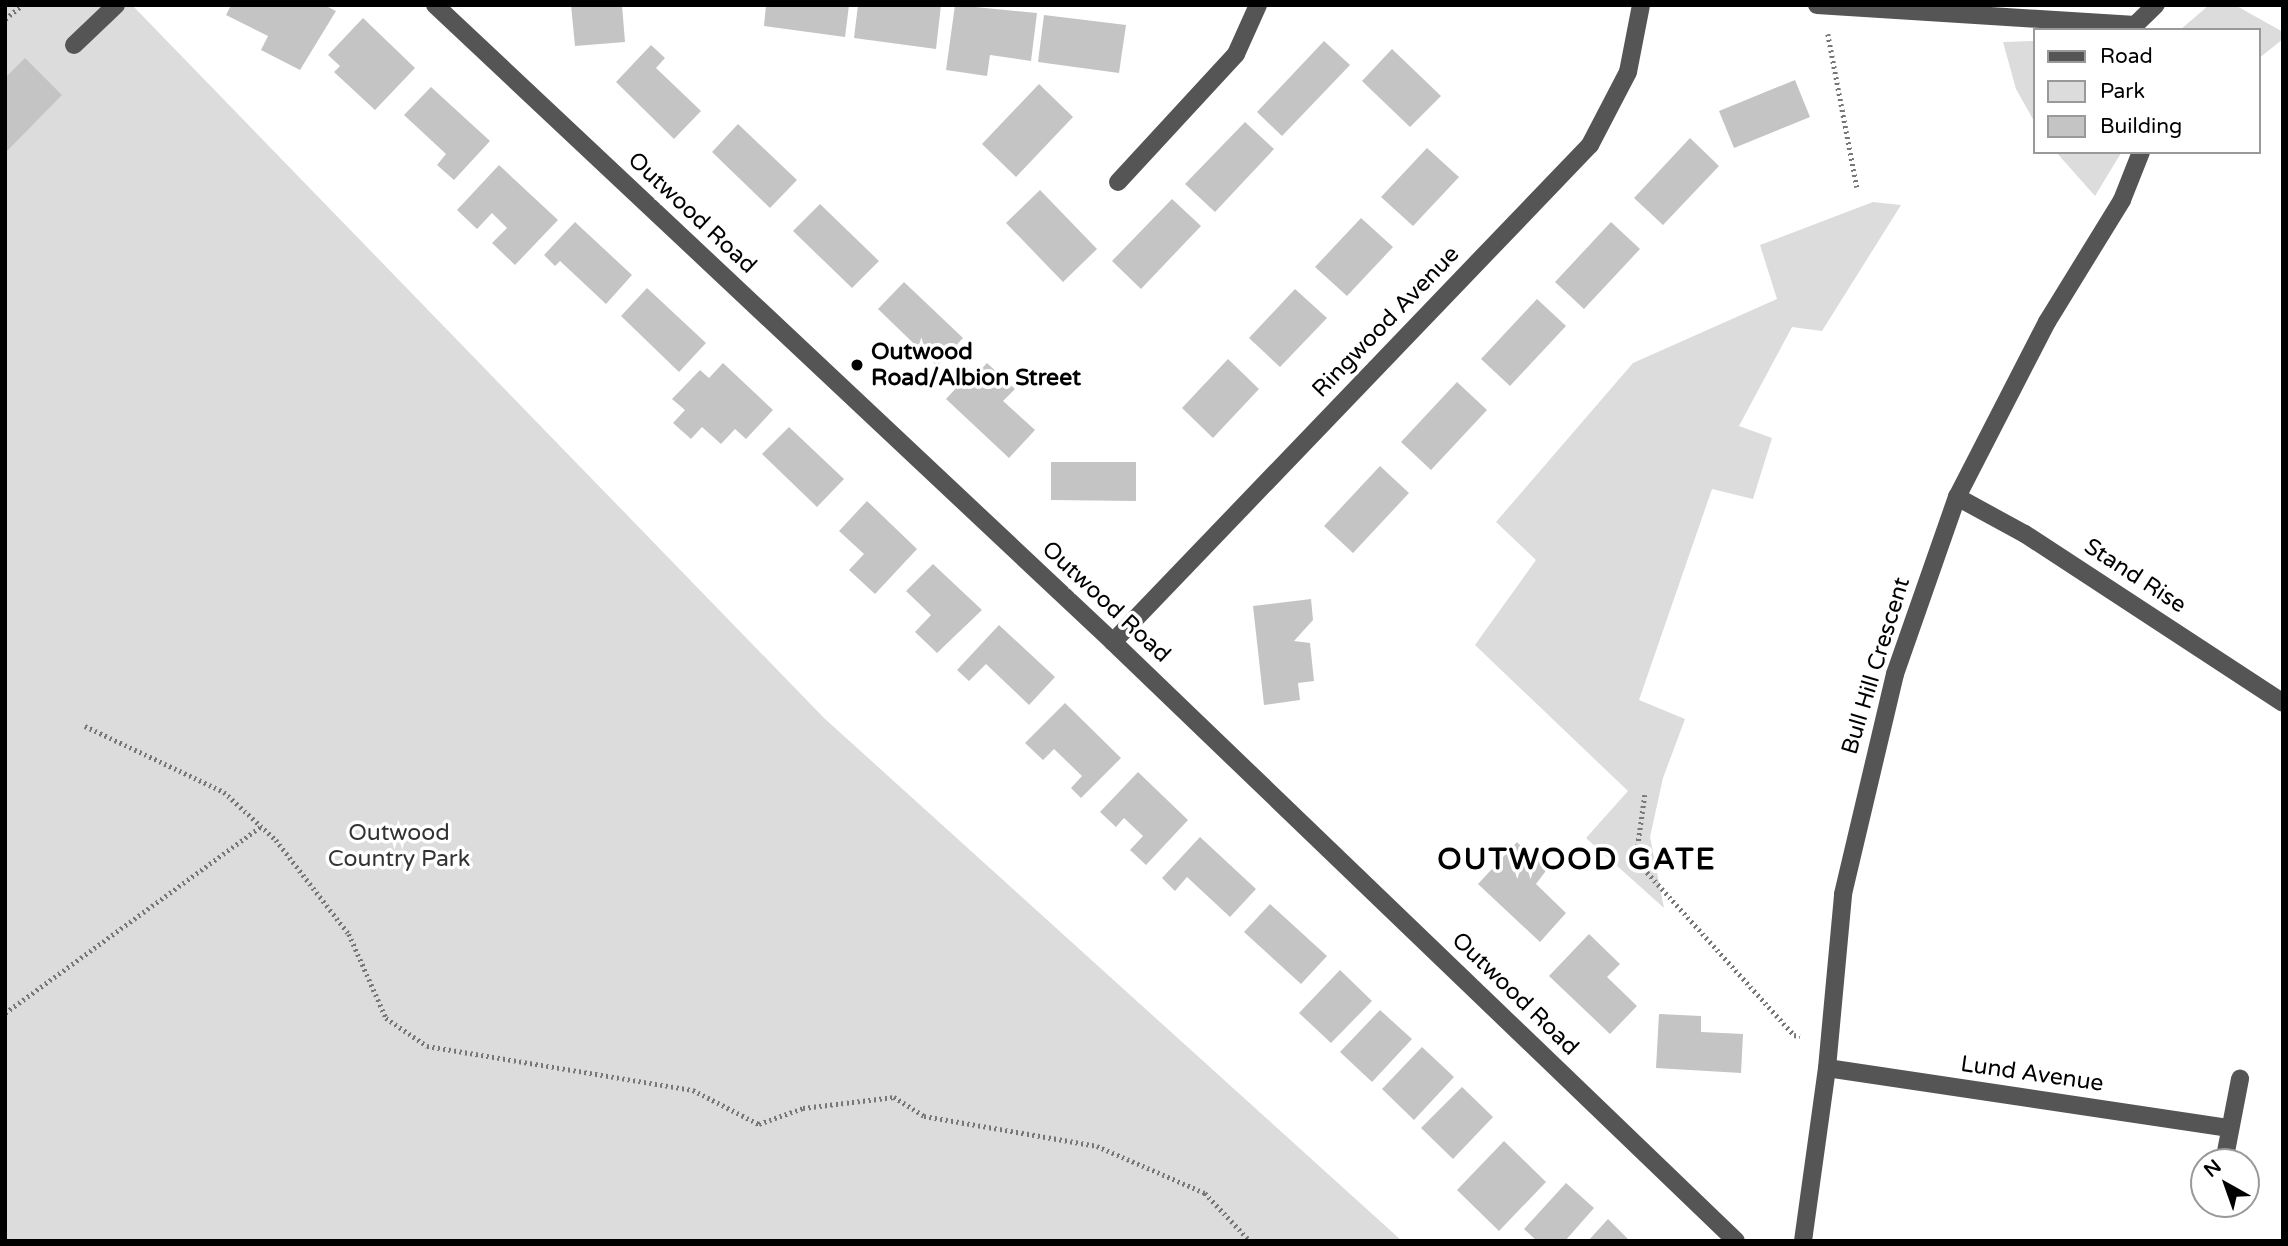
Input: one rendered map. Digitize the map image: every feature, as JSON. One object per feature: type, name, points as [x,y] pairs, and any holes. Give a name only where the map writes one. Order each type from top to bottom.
[{"type":"street","points":[[74,45],[116,5]]},
{"type":"street","points":[[1118,182],[1236,54],[1258,5]]},
{"type":"street","name":"Ringwood Avenue","points":[[1113,642],[1590,145],[1629,72],[1641,5]]},
{"type":"street","points":[[1817,5],[2135,27],[2156,5]]},
{"type":"street","name":"Outwood Road","points":[[438,6],[1113,642],[1736,1241]]},
{"type":"street","name":"Bull Hill Crescent","points":[[1803,1241],[1827,1068],[1843,894],[1868,778],[1895,674],[1956,497],[2047,322],[2122,200],[2140,154]]},
{"type":"street","name":"Stand Rise","points":[[1956,497],[2025,534],[2283,703]]},
{"type":"street","name":"Lund Avenue","points":[[1827,1068],[2230,1128]]},
{"type":"street","points":[[2226,1148],[2240,1079]]},
{"type":"path","points":[[5,19],[22,5]]},
{"type":"path","points":[[1822,6],[1857,187]]},
{"type":"path","points":[[85,726],[224,792],[261,826],[349,934],[386,1018],[428,1046],[693,1090],[759,1124],[803,1108],[894,1097],[924,1116],[1097,1146],[1205,1193],[1250,1241]]},
{"type":"path","points":[[1645,795],[1636,860],[1794,1035],[1829,1040]]},
{"type":"path","points":[[5,1013],[261,826]]},
{"type":"green space","name":"Outwood Country Park","points":[[5,5],[132,5],[824,718],[1402,1241],[5,1241]]},
{"type":"green space","points":[[2209,5],[2235,5],[2283,32],[2283,39],[2260,57],[2260,28],[2182,28]]},
{"type":"green space","points":[[2032,41],[2032,117],[2016,89],[2003,42]]},
{"type":"green space","points":[[2058,154],[2120,154],[2095,196]]},
{"type":"green space","points":[[1873,202],[1901,205],[1822,331],[1792,327],[1739,426],[1772,438],[1753,499],[1712,489],[1639,700],[1685,719],[1663,778],[1650,837],[1664,908],[1586,838],[1628,791],[1475,645],[1536,560],[1496,522],[1633,363],[1777,299],[1760,245]]},
{"type":"building","points":[[231,5],[324,5],[336,11],[300,70],[261,50],[268,36],[226,15]]},
{"type":"building","points":[[571,5],[622,5],[625,42],[575,46]]},
{"type":"building","points":[[766,5],[849,5],[845,37],[764,26]]},
{"type":"building","points":[[858,5],[941,5],[936,49],[854,38]]},
{"type":"building","points":[[955,5],[1037,13],[1031,61],[990,55],[987,76],[946,70]]},
{"type":"building","points":[[1044,15],[1126,25],[1119,73],[1038,62]]},
{"type":"building","points":[[363,18],[415,68],[375,110],[334,72],[340,66],[328,55]]},
{"type":"building","points":[[1324,41],[1350,65],[1282,136],[1257,112]]},
{"type":"building","points":[[651,45],[665,58],[656,68],[701,111],[674,139],[616,82]]},
{"type":"building","points":[[1392,49],[1441,96],[1410,127],[1362,81]]},
{"type":"building","points":[[25,58],[62,95],[5,153],[5,78]]},
{"type":"building","points":[[1795,80],[1810,117],[1734,148],[1719,111]]},
{"type":"building","points":[[1039,84],[1073,117],[1016,177],[982,144]]},
{"type":"building","points":[[431,87],[490,141],[454,180],[437,165],[446,154],[404,115]]},
{"type":"building","points":[[1245,122],[1274,149],[1215,212],[1185,184]]},
{"type":"building","points":[[738,124],[797,180],[770,208],[712,152]]},
{"type":"building","points":[[1690,138],[1719,166],[1663,225],[1634,198]]},
{"type":"building","points":[[1427,148],[1459,177],[1413,226],[1381,197]]},
{"type":"building","points":[[499,165],[558,220],[515,265],[492,243],[507,228],[492,213],[477,229],[457,210]]},
{"type":"building","points":[[1040,190],[1097,249],[1063,282],[1006,223]]},
{"type":"building","points":[[1172,199],[1201,226],[1141,289],[1112,261]]},
{"type":"building","points":[[820,204],[879,261],[852,288],[793,231]]},
{"type":"building","points":[[1361,218],[1393,247],[1347,296],[1315,267]]},
{"type":"building","points":[[575,222],[632,275],[606,304],[560,261],[555,266],[544,255]]},
{"type":"building","points":[[1611,222],[1640,249],[1584,309],[1555,282]]},
{"type":"building","points":[[904,282],[963,338],[937,366],[878,309]]},
{"type":"building","points":[[647,288],[706,343],[679,372],[621,316]]},
{"type":"building","points":[[1295,289],[1327,318],[1280,367],[1249,338]]},
{"type":"building","points":[[1537,299],[1566,326],[1510,386],[1481,359]]},
{"type":"building","points":[[1228,359],[1259,389],[1213,438],[1182,408]]},
{"type":"building","points":[[723,363],[773,410],[746,439],[735,429],[721,444],[702,427],[691,439],[673,423],[685,410],[672,399],[700,370],[709,378]]},
{"type":"building","points":[[987,363],[1015,389],[1003,401],[1035,430],[1009,458],[946,399],[972,371],[976,375]]},
{"type":"building","points":[[1457,382],[1487,410],[1431,470],[1401,442]]},
{"type":"building","points":[[789,427],[844,479],[817,507],[762,454]]},
{"type":"building","points":[[1051,462],[1136,462],[1136,501],[1051,500]]},
{"type":"building","points":[[1380,466],[1409,493],[1353,553],[1324,526]]},
{"type":"building","points":[[867,501],[917,549],[875,594],[849,570],[864,554],[839,531]]},
{"type":"building","points":[[933,564],[982,610],[937,653],[915,632],[931,615],[906,591]]},
{"type":"building","points":[[1311,599],[1313,620],[1294,641],[1310,643],[1314,681],[1298,683],[1300,700],[1264,705],[1253,606]]},
{"type":"building","points":[[999,625],[1055,677],[1029,705],[986,664],[969,681],[957,670]]},
{"type":"building","points":[[1065,703],[1121,758],[1081,798],[1071,788],[1082,776],[1054,749],[1043,760],[1025,743]]},
{"type":"building","points":[[1138,772],[1188,820],[1146,865],[1130,850],[1143,836],[1124,818],[1116,827],[1100,812]]},
{"type":"building","points":[[1200,837],[1256,889],[1230,917],[1187,877],[1175,891],[1162,878]]},
{"type":"building","points":[[1517,842],[1530,855],[1544,852],[1549,857],[1551,864],[1536,884],[1566,913],[1540,942],[1478,884]]},
{"type":"building","points":[[1270,904],[1327,956],[1301,984],[1244,932]]},
{"type":"building","points":[[1589,934],[1620,964],[1607,977],[1637,1006],[1610,1034],[1549,976]]},
{"type":"building","points":[[1340,970],[1372,1001],[1331,1043],[1299,1013]]},
{"type":"building","points":[[1380,1010],[1412,1039],[1372,1082],[1340,1052]]},
{"type":"building","points":[[1659,1014],[1701,1016],[1701,1032],[1743,1034],[1741,1073],[1656,1068]]},
{"type":"building","points":[[1422,1047],[1454,1077],[1414,1120],[1382,1089]]},
{"type":"building","points":[[1462,1087],[1493,1117],[1453,1159],[1421,1128]]},
{"type":"building","points":[[1504,1141],[1546,1182],[1499,1231],[1457,1190]]},
{"type":"building","points":[[1566,1183],[1594,1208],[1565,1241],[1537,1241],[1524,1229]]},
{"type":"building","points":[[1608,1219],[1630,1241],[1588,1241]]},
{"type":"place","name":"Outwood Road/Albion Street","points":[[857,365]]},
{"type":"district","name":"OUTWOOD GATE","points":[[1577,860]]}]
